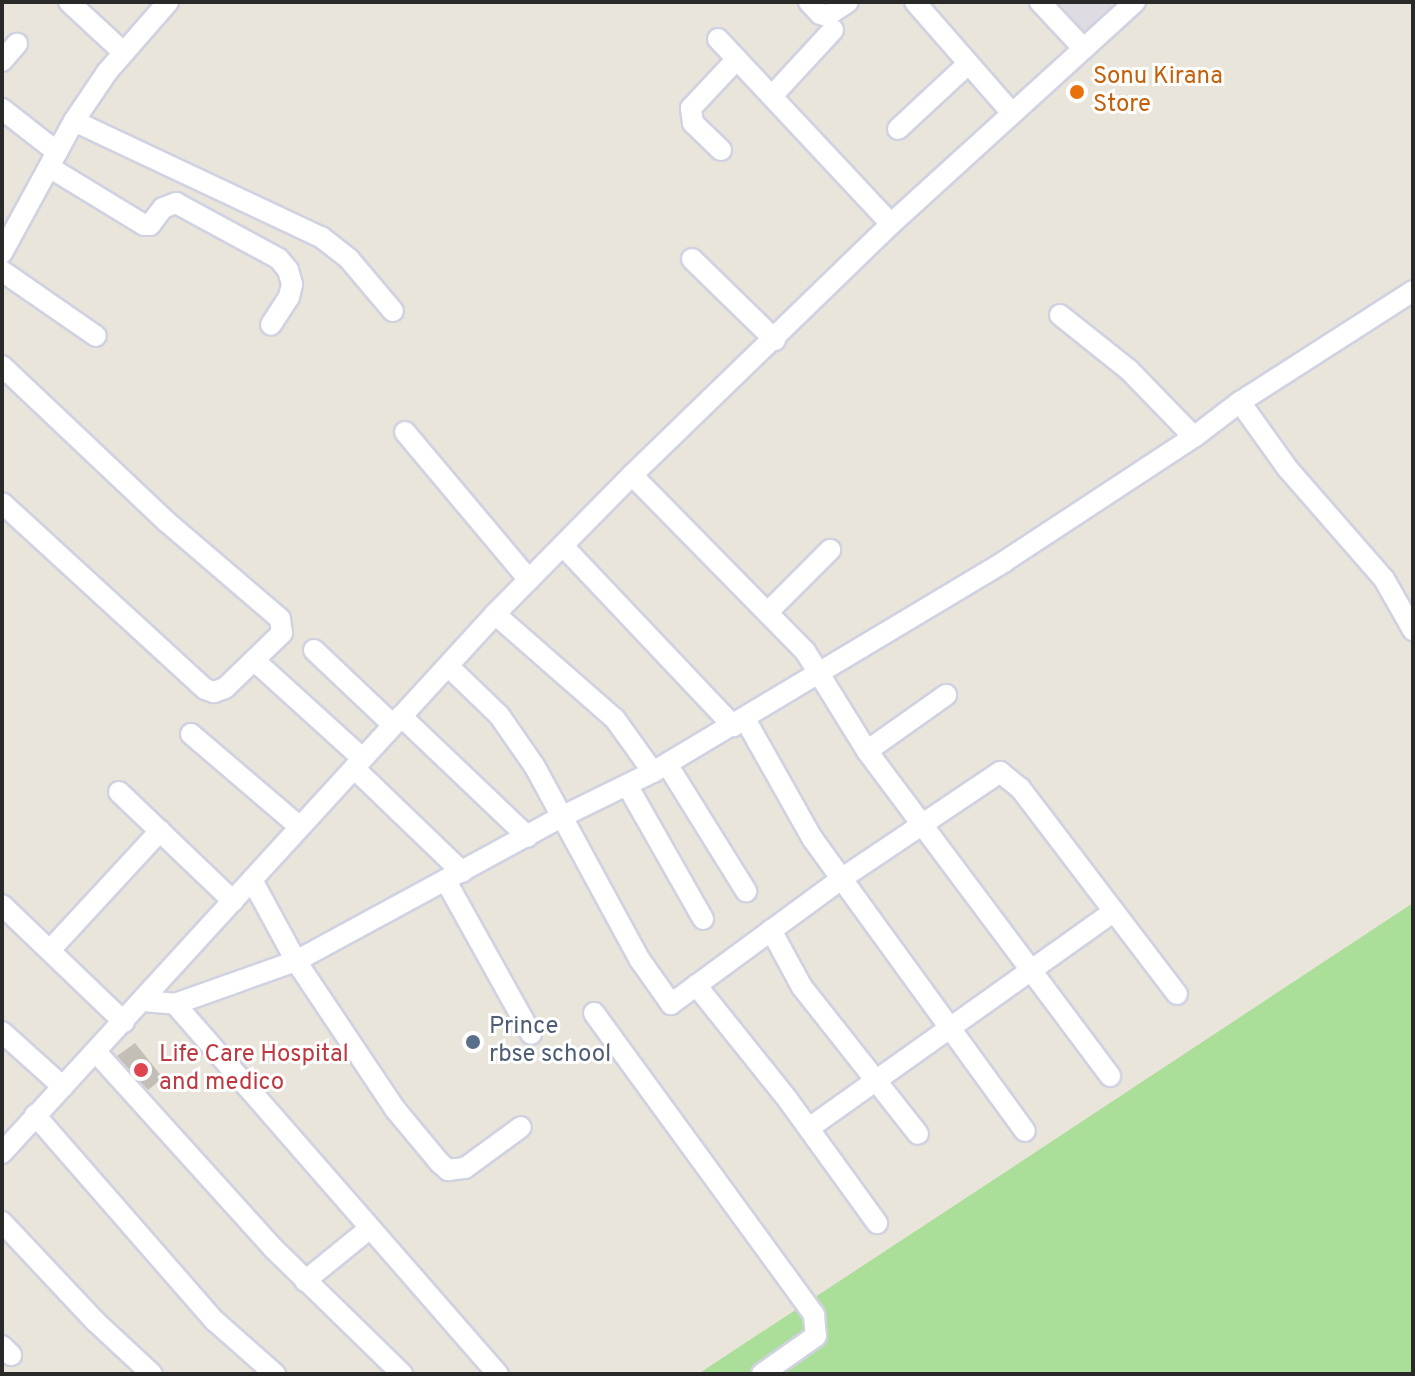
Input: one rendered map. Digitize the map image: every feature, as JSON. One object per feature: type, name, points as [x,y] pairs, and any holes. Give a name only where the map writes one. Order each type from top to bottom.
[{"type":"street","points":[[69,2],[122,51]]},
{"type":"street","points":[[2,253],[74,121],[122,51],[168,2]]},
{"type":"street","points":[[809,2],[820,14],[827,16],[848,2]]},
{"type":"street","points":[[915,2],[1012,113]]},
{"type":"street","points":[[1040,2],[1084,49]]},
{"type":"street","points":[[2,1153],[495,614],[632,475],[775,340],[891,224],[1135,2]]},
{"type":"street","points":[[772,96],[833,30]]},
{"type":"street","points":[[718,39],[891,224]]},
{"type":"street","points":[[2,61],[17,44]]},
{"type":"street","points":[[721,150],[693,123],[691,108],[737,59]]},
{"type":"street","points":[[898,129],[968,64]]},
{"type":"street","points":[[2,109],[53,160],[144,225],[154,222],[170,203],[176,203],[279,259],[288,270],[292,284],[289,297],[271,325]]},
{"type":"street","points":[[74,121],[321,237],[363,273],[393,311]]},
{"type":"street","points":[[692,259],[775,340]]},
{"type":"street","points":[[2,271],[96,336]]},
{"type":"street","points":[[143,1001],[175,1004],[296,961],[561,817],[660,768],[1005,561],[1194,437],[1240,402],[1413,291]]},
{"type":"street","points":[[1060,315],[1129,370],[1194,437]]},
{"type":"street","points":[[2,366],[167,522],[280,619],[282,633],[225,688],[214,692],[205,689],[2,503]]},
{"type":"street","points":[[1240,402],[1288,469],[1384,579],[1413,630]]},
{"type":"street","points":[[405,432],[529,580]]},
{"type":"street","points":[[632,475],[805,651],[867,751],[1110,1076]]},
{"type":"street","points":[[563,546],[739,722],[841,879],[1025,1131]]},
{"type":"street","points":[[768,612],[830,550]]},
{"type":"street","points":[[495,614],[615,719],[660,768],[746,891]]},
{"type":"street","points":[[314,650],[528,837]]},
{"type":"street","points":[[255,661],[358,763],[454,877],[531,1034]]},
{"type":"street","points":[[448,666],[499,715],[545,783],[640,960],[671,1004],[920,823],[992,775],[1006,774],[1177,994]]},
{"type":"street","points":[[867,751],[946,695]]},
{"type":"street","points":[[191,734],[300,827]]},
{"type":"street","points":[[627,785],[703,919]]},
{"type":"street","points":[[119,792],[233,901]]},
{"type":"street","points":[[51,949],[160,831]]},
{"type":"street","points":[[252,880],[296,961],[395,1109],[421,1144],[448,1170],[465,1168],[521,1127]]},
{"type":"street","points":[[2,905],[124,1022]]},
{"type":"street","points":[[809,1128],[1114,911]]},
{"type":"street","points":[[771,930],[802,987],[918,1134]]},
{"type":"street","points":[[696,985],[809,1128],[877,1223]]},
{"type":"street","points":[[175,1004],[498,1374]]},
{"type":"street","points":[[594,1013],[814,1315],[816,1336],[762,1374]]},
{"type":"street","points":[[2,1032],[63,1087]]},
{"type":"street","points":[[96,1052],[305,1281],[402,1374]]},
{"type":"street","points":[[35,1115],[215,1321],[275,1374]]},
{"type":"street","points":[[2,1222],[86,1312],[152,1374]]},
{"type":"street","points":[[305,1281],[370,1228]]},
{"type":"shaded area","points":[[1044,2],[1109,2],[1113,7],[1082,35]]},
{"type":"green space","points":[[1413,903],[1413,1374],[698,1374],[1019,1163]]},
{"type":"building","points":[[135,1043],[163,1078],[148,1090],[117,1056]]},
{"type":"place","name":"Sonu Kirana Store","points":[[1077,92]]},
{"type":"place","name":"Prince rbse school","points":[[473,1042]]},
{"type":"place","name":"Life Care Hospital and medico","points":[[141,1070]]}]
